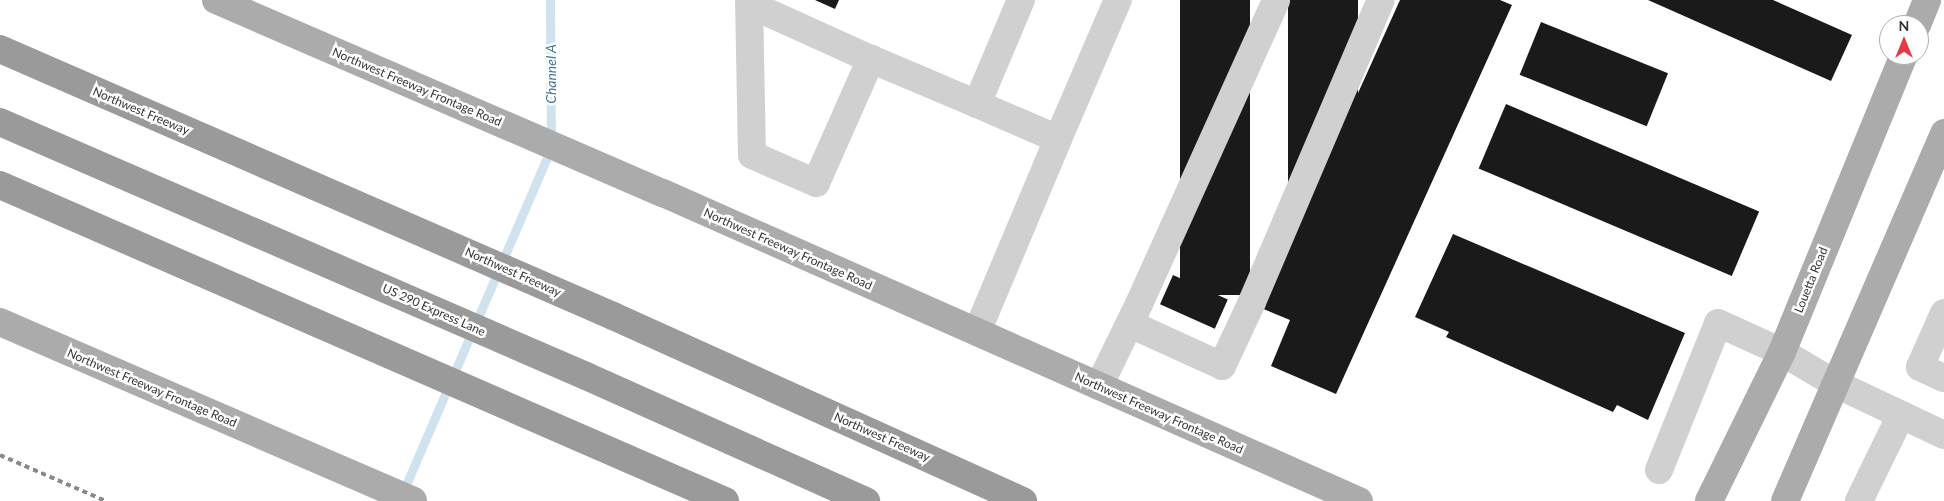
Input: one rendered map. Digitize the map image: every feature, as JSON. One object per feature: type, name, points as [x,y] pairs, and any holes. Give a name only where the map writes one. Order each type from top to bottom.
[{"type":"highway","name":"Northwest Freeway","points":[[0,49],[613,316],[1023,501]]},
{"type":"highway","name":"US 290 Express Lane","points":[[0,122],[586,376],[866,501]]},
{"type":"highway","points":[[0,185],[725,501]]},
{"type":"main road","name":"Northwest Freeway Frontage Road","points":[[216,0],[663,193],[1359,501]]},
{"type":"main road","points":[[1921,15],[1927,0]]},
{"type":"main road","name":"Louetta Road","points":[[1709,501],[1782,352],[1900,65]]},
{"type":"main road","points":[[1785,501],[1944,133]]},
{"type":"main road","name":"Northwest Freeway Frontage Road","points":[[0,322],[413,501]]},
{"type":"lane","points":[[977,104],[1021,0]]},
{"type":"lane","points":[[976,332],[1118,0]]},
{"type":"lane","points":[[1099,386],[1130,324],[1276,0]]},
{"type":"lane","points":[[1130,324],[1222,366],[1252,302],[1380,0]]},
{"type":"lane","points":[[871,59],[816,183],[752,155],[749,2],[871,59],[1058,139]]},
{"type":"lane","points":[[1944,313],[1920,367],[1944,378]]},
{"type":"lane","points":[[1659,470],[1718,323],[1782,352],[1836,384],[1900,416],[1944,435]]},
{"type":"lane","points":[[1859,501],[1900,416]]},
{"type":"building","points":[[815,0],[839,0],[835,9]]},
{"type":"building","points":[[1180,0],[1250,0],[1250,295],[1180,295]]},
{"type":"building","points":[[1288,0],[1358,0],[1358,287],[1288,287]]},
{"type":"building","points":[[1400,0],[1500,0],[1512,5],[1336,394],[1271,366],[1290,320],[1261,308]]},
{"type":"building","points":[[1648,0],[1773,0],[1852,35],[1831,81]]},
{"type":"building","points":[[1541,22],[1668,73],[1647,126],[1520,75]]},
{"type":"building","points":[[1506,104],[1759,211],[1732,276],[1479,168]]},
{"type":"building","points":[[1453,234],[1685,333],[1648,420],[1617,405],[1613,412],[1446,337],[1449,332],[1415,317]]},
{"type":"building","points":[[1173,275],[1228,299],[1215,329],[1160,304]]},
{"type":"waterway","name":"Channel A","points":[[402,494],[551,148],[550,0]]},
{"type":"railway","points":[[0,455],[106,501]]}]
